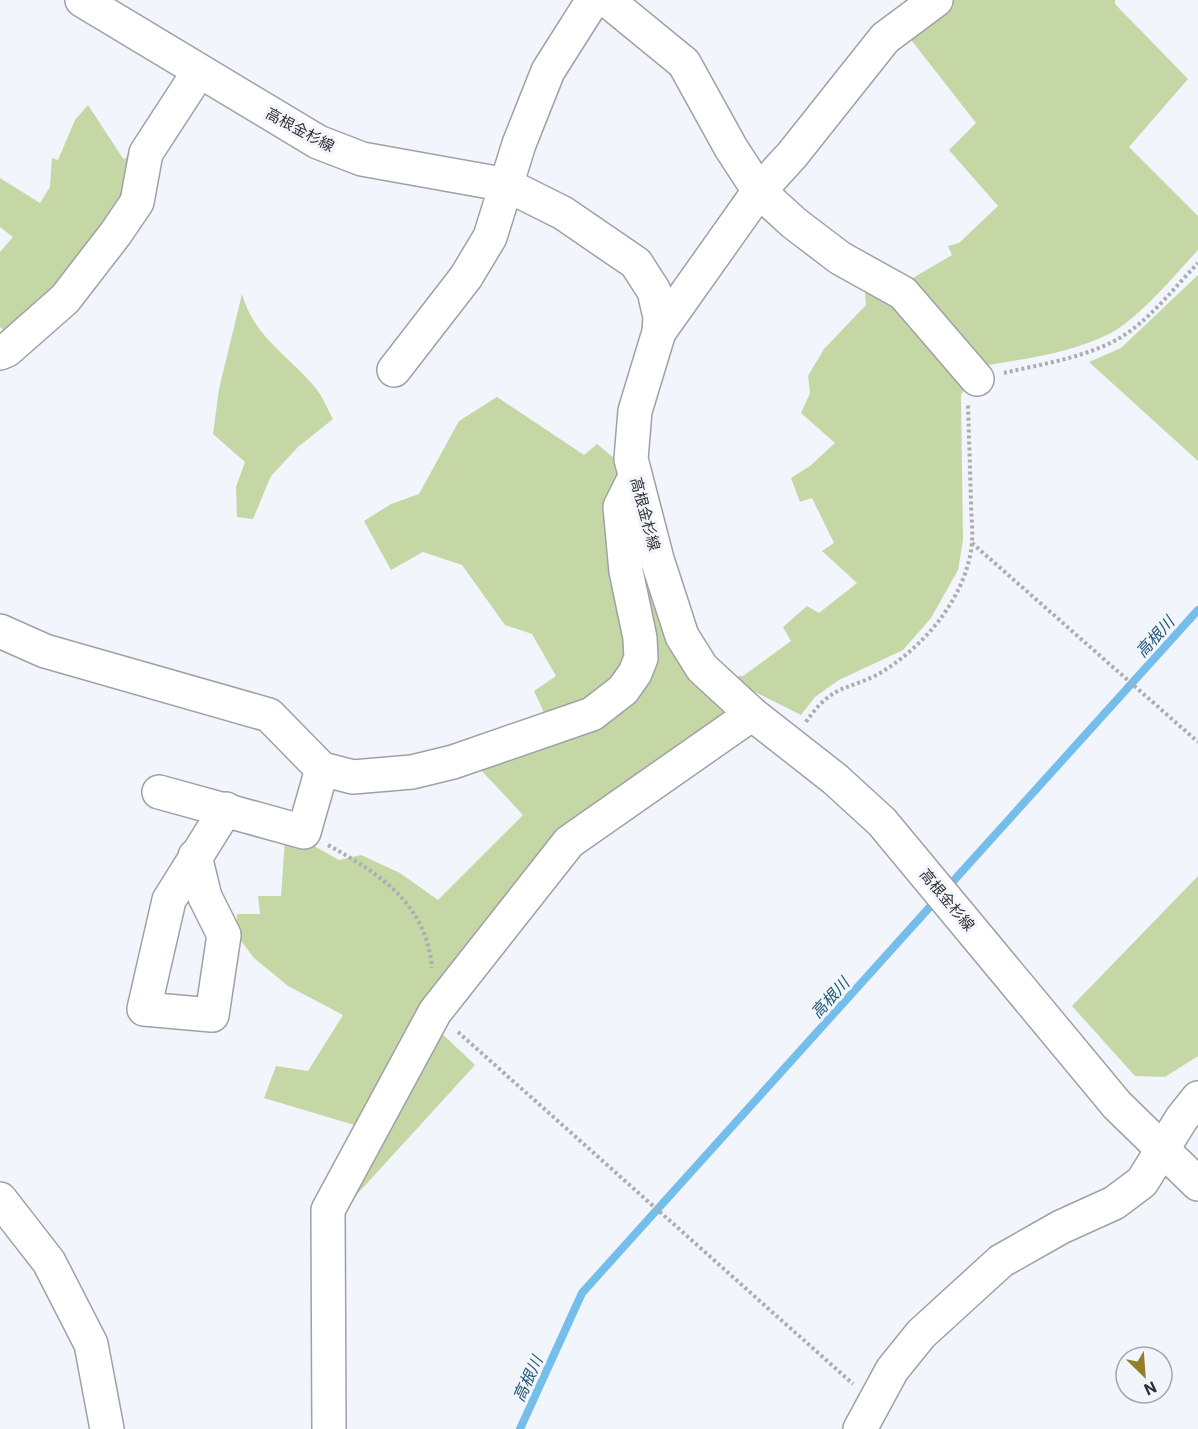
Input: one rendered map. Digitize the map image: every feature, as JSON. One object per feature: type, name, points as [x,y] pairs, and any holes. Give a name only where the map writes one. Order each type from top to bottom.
[{"type":"street","name":"高根金杉線","points":[[82,0],[198,73],[318,142],[362,159],[507,185],[564,213],[636,263],[654,291],[660,317],[659,332],[634,411],[631,459],[657,559],[682,636],[702,668],[752,714],[835,779],[882,822],[1117,1105],[1198,1184]]},
{"type":"street","points":[[394,370],[466,277],[490,237],[519,144],[548,71],[593,0]]},
{"type":"street","points":[[607,0],[684,63],[731,148],[759,191],[840,258],[903,293],[977,379]]},
{"type":"street","points":[[659,332],[759,191],[885,38],[936,0]]},
{"type":"street","points":[[0,353],[65,299],[116,233],[137,202],[146,153],[198,73]]},
{"type":"street","points":[[0,631],[45,651],[269,715],[322,769],[353,777],[412,772],[453,762],[592,714],[623,690],[641,658],[640,639],[626,571],[620,507],[635,477]]},
{"type":"street","points":[[329,1429],[328,1210],[435,1012],[569,842],[752,714]]},
{"type":"street","points":[[159,792],[304,832],[322,769]]},
{"type":"street","points":[[195,856],[226,809]]},
{"type":"street","points":[[867,1416],[892,1370],[921,1334],[1001,1261],[1061,1227],[1114,1203],[1142,1182],[1161,1150],[1198,1098]]},
{"type":"street","points":[[0,1198],[49,1262],[91,1344],[107,1429]]},
{"type":"path","points":[[792,745],[819,703],[842,687],[883,672],[909,654],[937,625],[964,576],[972,543],[968,400],[977,379],[1067,358],[1118,339],[1158,306],[1198,263]]},
{"type":"path","points":[[972,543],[1198,742]]},
{"type":"path","points":[[304,832],[378,875],[405,900],[424,929],[431,957],[435,1012],[649,1202],[867,1416]]},
{"type":"green space","points":[[954,0],[1115,0],[1115,4],[1188,79],[1129,147],[1198,216],[1198,250],[1134,317],[1111,333],[1062,351],[977,367],[961,395],[963,540],[958,570],[931,618],[903,650],[839,680],[815,697],[801,715],[725,677],[743,676],[791,641],[783,627],[807,606],[819,613],[857,583],[822,551],[834,543],[812,498],[800,502],[791,478],[810,466],[835,443],[801,413],[810,393],[808,376],[824,349],[866,305],[865,293],[872,285],[911,279],[952,255],[948,246],[959,243],[998,206],[949,150],[976,123],[905,32]]},
{"type":"green space","points":[[88,105],[124,160],[133,148],[133,195],[11,336],[0,327],[0,252],[13,237],[0,227],[0,178],[40,203],[50,187],[52,158],[58,160],[75,120]]},
{"type":"green space","points":[[1198,275],[1198,461],[1089,362],[1121,348]]},
{"type":"green space","points":[[242,294],[247,309],[263,334],[314,386],[333,419],[298,447],[271,476],[253,519],[237,517],[236,487],[245,462],[213,434],[219,389]]},
{"type":"green space","points":[[497,397],[584,455],[597,444],[621,464],[733,718],[560,839],[361,1127],[264,1098],[276,1066],[308,1071],[343,1015],[288,986],[254,958],[236,934],[237,914],[260,914],[258,896],[281,896],[285,840],[314,846],[339,860],[361,855],[400,873],[438,900],[523,815],[479,768],[555,736],[534,691],[556,676],[532,634],[505,625],[462,565],[423,552],[391,570],[364,521],[391,504],[419,494],[459,421]]},
{"type":"green space","points":[[1198,876],[1198,1056],[1165,1077],[1135,1076],[1072,1006]]},
{"type":"green space","points":[[437,1029],[475,1065],[339,1214]]},
{"type":"waterway","name":"高根川","points":[[947,888],[1198,610]]},
{"type":"waterway","name":"高根川","points":[[520,1429],[582,1293],[937,899]]}]
